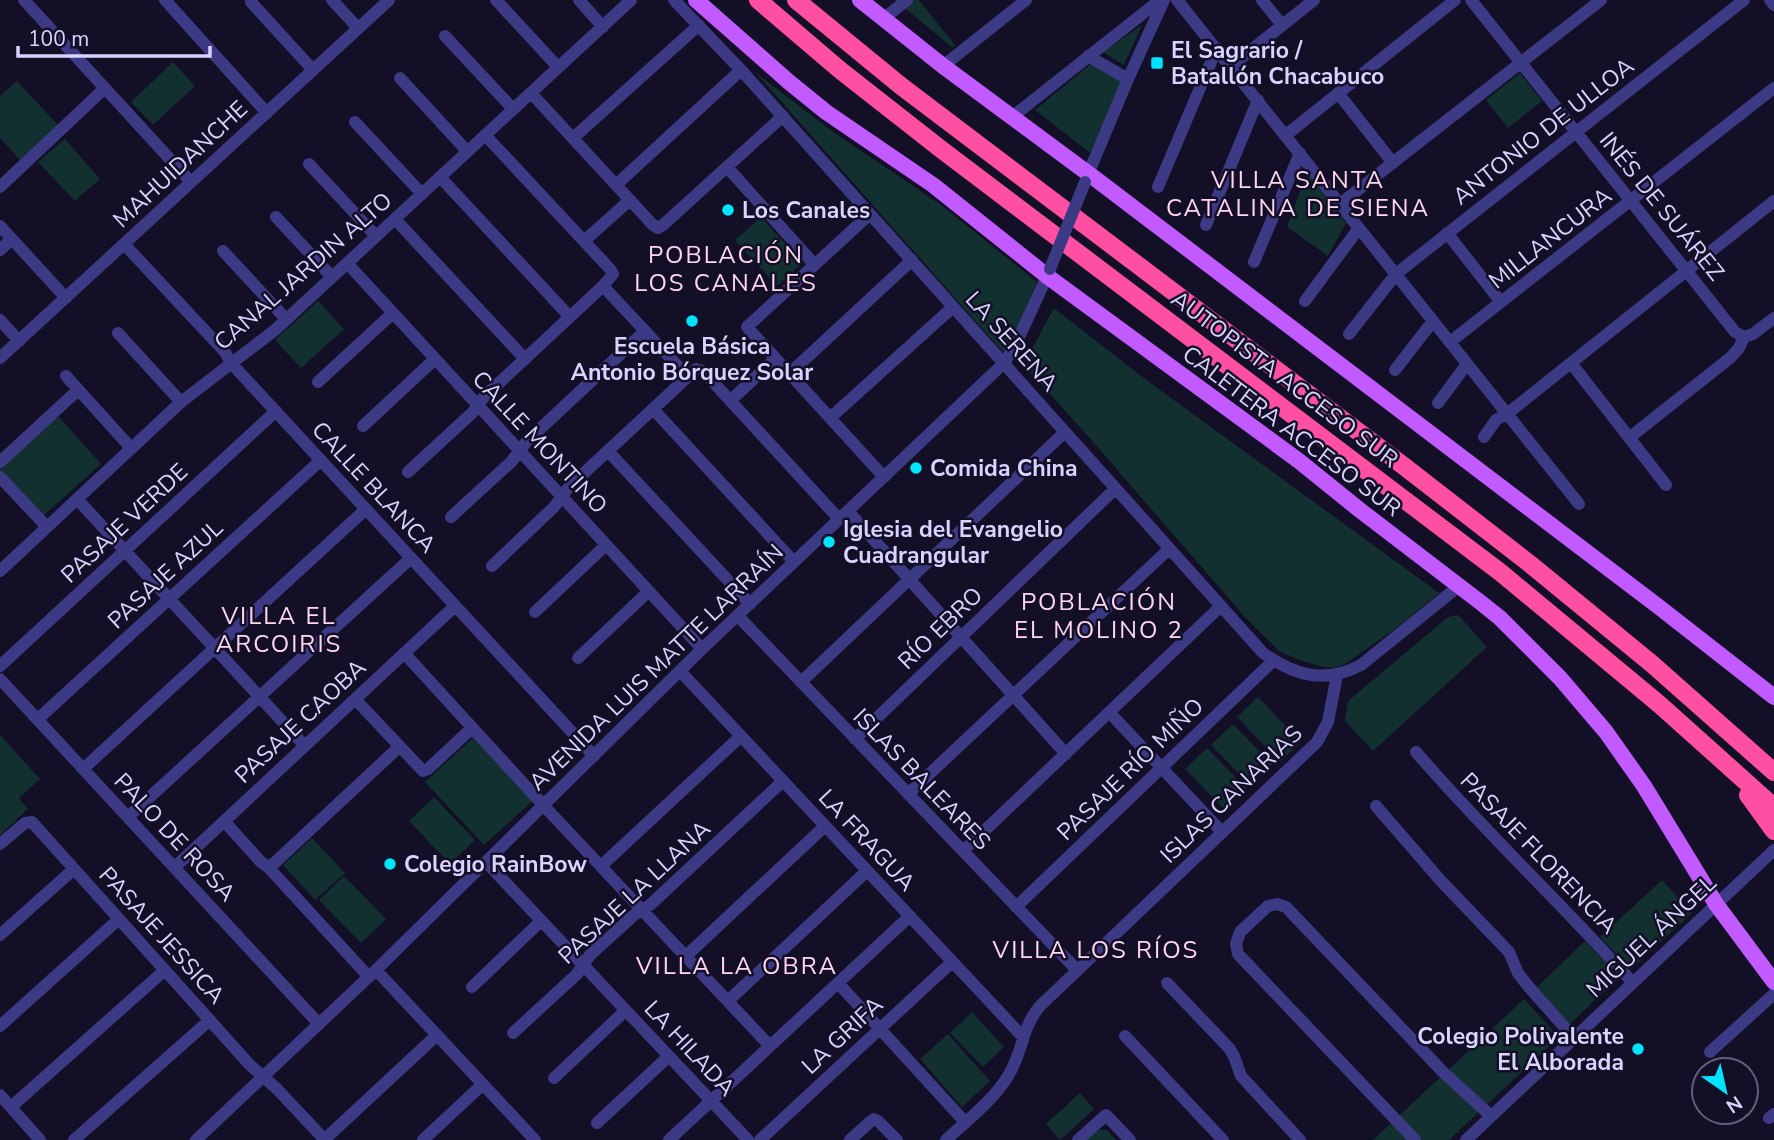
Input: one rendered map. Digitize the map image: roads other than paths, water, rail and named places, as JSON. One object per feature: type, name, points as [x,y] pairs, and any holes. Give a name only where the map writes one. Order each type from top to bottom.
[{"type":"highway","name":"AUTOPISTA ACCESO SUR","points":[[758,0],[911,127],[1500,572],[1607,660],[1774,807]]},
{"type":"highway","name":"AUTOPISTA ACCESO SUR","points":[[796,0],[901,86],[1509,547],[1652,664],[1774,772]]},
{"type":"highway","points":[[1710,750],[1774,831]]},
{"type":"main road","name":"CALETERA ACCESO SUR","points":[[696,0],[760,58],[826,112],[933,184],[1299,461],[1490,610],[1560,678],[1606,732],[1644,786],[1716,904],[1774,982]]},
{"type":"main road","points":[[860,0],[1087,178],[1648,598],[1774,697]]},
{"type":"street","points":[[24,0],[191,182]]},
{"type":"street","points":[[332,0],[358,28]]},
{"type":"street","name":"MAHUIDANCHE","points":[[0,358],[389,0]]},
{"type":"street","points":[[496,0],[558,67]]},
{"type":"street","points":[[579,0],[603,26]]},
{"type":"street","name":"CANAL JARDIN ALTO","points":[[0,571],[181,402],[286,319],[631,0]]},
{"type":"street","name":"LA SERENA","points":[[674,0],[783,116],[1254,644],[1274,660],[1302,673],[1337,675]]},
{"type":"street","points":[[883,19],[907,0]]},
{"type":"street","points":[[943,66],[1026,0]]},
{"type":"street","points":[[1012,117],[1162,0]]},
{"type":"street","name":"AVENIDA LUIS MATTE LARRAÍN","points":[[196,1140],[373,974],[702,649],[1003,363],[1014,348],[1049,272],[1162,0]]},
{"type":"street","points":[[1177,0],[1579,504]]},
{"type":"street","points":[[1262,0],[1282,25]]},
{"type":"street","points":[[1231,66],[1314,0]]},
{"type":"street","points":[[1286,135],[1455,0]]},
{"type":"street","name":"INÉS DE SUÁREZ","points":[[1471,0],[1737,334],[1744,337]]},
{"type":"street","points":[[1340,204],[1601,0]]},
{"type":"street","name":"ANTONIO DE ULLOA","points":[[1349,334],[1396,274],[1744,0]]},
{"type":"street","points":[[1770,0],[1774,5]]},
{"type":"street","points":[[251,2],[313,70]]},
{"type":"street","points":[[173,3],[267,113]]},
{"type":"street","points":[[573,138],[699,25]]},
{"type":"street","points":[[445,36],[513,109]]},
{"type":"street","points":[[1158,187],[1217,48]]},
{"type":"street","points":[[1088,56],[1128,79]]},
{"type":"street","points":[[616,185],[741,70]]},
{"type":"street","points":[[400,78],[467,152]]},
{"type":"street","points":[[0,187],[105,88]]},
{"type":"street","name":"MILLANCURA","points":[[1450,342],[1774,88]]},
{"type":"street","points":[[531,93],[658,228],[783,116]]},
{"type":"street","points":[[1338,93],[1393,163]]},
{"type":"street","points":[[1206,225],[1258,100]]},
{"type":"street","points":[[355,122],[422,194]]},
{"type":"street","points":[[408,472],[603,286],[612,274],[485,135]]},
{"type":"street","points":[[1254,261],[1300,153]]},
{"type":"street","points":[[309,164],[376,236]]},
{"type":"street","points":[[727,167],[814,264]]},
{"type":"street","points":[[440,177],[570,317]]},
{"type":"street","points":[[584,241],[630,200]]},
{"type":"street","points":[[1484,437],[1496,420],[1774,201]]},
{"type":"street","points":[[870,214],[747,327],[884,477]]},
{"type":"street","points":[[276,217],[332,277]]},
{"type":"street","points":[[395,219],[525,359]]},
{"type":"street","points":[[0,226],[66,298]]},
{"type":"street","points":[[1305,300],[1359,228]]},
{"type":"street","points":[[1447,233],[1501,302]]},
{"type":"street","points":[[0,250],[12,239]]},
{"type":"street","name":"CALLE BLANCA","points":[[124,244],[594,757]]},
{"type":"street","points":[[223,250],[286,319]]},
{"type":"street","points":[[789,374],[912,260]]},
{"type":"street","name":"CALLE MONTINO","points":[[347,263],[702,649]]},
{"type":"street","points":[[603,286],[688,377]]},
{"type":"street","points":[[830,418],[953,307]]},
{"type":"street","points":[[318,382],[393,313]]},
{"type":"street","points":[[1629,438],[1730,358],[1744,337],[1753,334],[1774,318]]},
{"type":"street","points":[[0,320],[19,341]]},
{"type":"street","points":[[1395,370],[1433,321]]},
{"type":"street","points":[[450,517],[511,462],[527,441],[645,331]]},
{"type":"street","points":[[118,333],[181,402]]},
{"type":"street","points":[[363,426],[435,359]]},
{"type":"street","points":[[730,401],[775,359]]},
{"type":"street","points":[[1571,363],[1666,485]]},
{"type":"street","points":[[1438,403],[1467,364]]},
{"type":"street","points":[[492,566],[554,507],[569,488],[699,369],[909,580],[1066,754]]},
{"type":"street","points":[[66,376],[131,447]]},
{"type":"street","points":[[0,462],[78,390]]},
{"type":"street","points":[[653,409],[794,562]]},
{"type":"street","name":"PASAJE VERDE","points":[[0,666],[276,411]]},
{"type":"street","points":[[801,682],[1065,432]]},
{"type":"street","points":[[608,451],[750,604]]},
{"type":"street","name":"PASAJE AZUL","points":[[38,719],[321,460]]},
{"type":"street","points":[[0,477],[47,527]]},
{"type":"street","name":"RÍO EBRO","points":[[855,739],[1115,489]]},
{"type":"street","points":[[77,499],[305,746]]},
{"type":"street","points":[[83,769],[366,509]]},
{"type":"street","points":[[535,612],[607,545]]},
{"type":"street","points":[[908,794],[1169,549]]},
{"type":"street","points":[[128,817],[411,558]]},
{"type":"street","points":[[1337,675],[1361,665],[1459,586]]},
{"type":"street","points":[[578,658],[649,592]]},
{"type":"street","name":"PASAJE CAOBA","points":[[174,867],[455,606]]},
{"type":"street","points":[[963,851],[1221,606]]},
{"type":"street","name":"ISLAS BALEARES","points":[[738,616],[1076,971]]},
{"type":"street","points":[[404,653],[770,1046]]},
{"type":"street","name":"PASAJE RÍO MIÑO","points":[[1016,907],[1274,660]]},
{"type":"street","name":"LA FRAGUA","points":[[680,671],[1023,1037]]},
{"type":"street","name":"ISLAS CANARIAS","points":[[946,1140],[994,1095],[1007,1078],[1017,1058],[1026,1027],[1035,1012],[1322,736],[1330,715],[1337,675]]},
{"type":"street","name":"PALO DE ROSA","points":[[0,678],[319,1024]]},
{"type":"street","points":[[355,699],[424,771],[472,727]]},
{"type":"street","points":[[1109,712],[1222,832]]},
{"type":"street","points":[[601,866],[741,736]]},
{"type":"street","points":[[269,868],[399,747]]},
{"type":"street","name":"PASAJE FLORENCIA","points":[[1416,751],[1456,798],[1633,983]]},
{"type":"street","name":"PASAJE LA LLANA","points":[[513,1033],[578,974],[590,955],[634,915],[650,905],[783,780]]},
{"type":"street","points":[[1376,806],[1441,881],[1509,952],[1518,974],[1574,1038]]},
{"type":"street","name":"PASAJE JESSICA","points":[[0,844],[25,823],[29,821],[34,824],[249,1064],[277,1088],[325,1140]]},
{"type":"street","points":[[224,821],[260,861],[437,1035],[529,1138]]},
{"type":"street","points":[[686,956],[825,826]]},
{"type":"street","name":"MIGUEL ÁNGEL","points":[[1466,1140],[1774,850]]},
{"type":"street","name":"LA HILADA","points":[[486,862],[748,1140]]},
{"type":"street","points":[[0,935],[74,869]]},
{"type":"street","points":[[728,1001],[867,871]]},
{"type":"street","points":[[1415,1140],[1238,954],[1236,944],[1240,932],[1268,906],[1277,904],[1286,907],[1443,1072],[1491,1116]]},
{"type":"street","points":[[669,1140],[910,916]]},
{"type":"street","points":[[0,1026],[119,919]]},
{"type":"street","points":[[472,987],[541,921]]},
{"type":"street","name":"LA GRIFA","points":[[760,1140],[952,962]]},
{"type":"street","points":[[11,1107],[165,970]]},
{"type":"street","points":[[838,983],[965,1122]]},
{"type":"street","points":[[1167,983],[1228,1048],[1241,1076],[1300,1140]]},
{"type":"street","points":[[1710,1052],[1774,994]]},
{"type":"street","points":[[554,1078],[626,1010]]},
{"type":"street","points":[[74,1140],[210,1020]]},
{"type":"street","points":[[325,1140],[437,1035]]},
{"type":"street","points":[[1125,1036],[1223,1140]]},
{"type":"street","points":[[597,1123],[669,1056]]},
{"type":"street","points":[[424,1140],[483,1084]]},
{"type":"street","points":[[0,1095],[37,1139]]},
{"type":"street","points":[[1078,1140],[1106,1115],[1130,1140]]},
{"type":"street","points":[[850,1140],[874,1119],[897,1140]]},
{"type":"place","name":"El Sagrario / Batallón Chacabuco","points":[[1157,63]]},
{"type":"place","name":"Los Canales","points":[[728,210]]},
{"type":"place","name":"Escuela Básica Antonio Bórquez Solar","points":[[692,321]]},
{"type":"place","name":"Comida China","points":[[916,468]]},
{"type":"place","name":"Iglesia del Evangelio Cuadrangular","points":[[829,542]]},
{"type":"place","name":"Colegio RainBow","points":[[390,864]]},
{"type":"place","name":"Colegio Polivalente El Alborada","points":[[1638,1049]]},
{"type":"district","name":"VILLA SANTA CATALINA DE SIENA","points":[[1298,194]]},
{"type":"district","name":"POBLACIÓN LOS CANALES","points":[[726,269]]},
{"type":"district","name":"POBLACIÓN EL MOLINO 2","points":[[1099,616]]},
{"type":"district","name":"VILLA EL ARCOIRIS","points":[[279,630]]},
{"type":"district","name":"VILLA LOS RÍOS","points":[[1096,950]]},
{"type":"district","name":"VILLA LA OBRA","points":[[737,966]]}]
